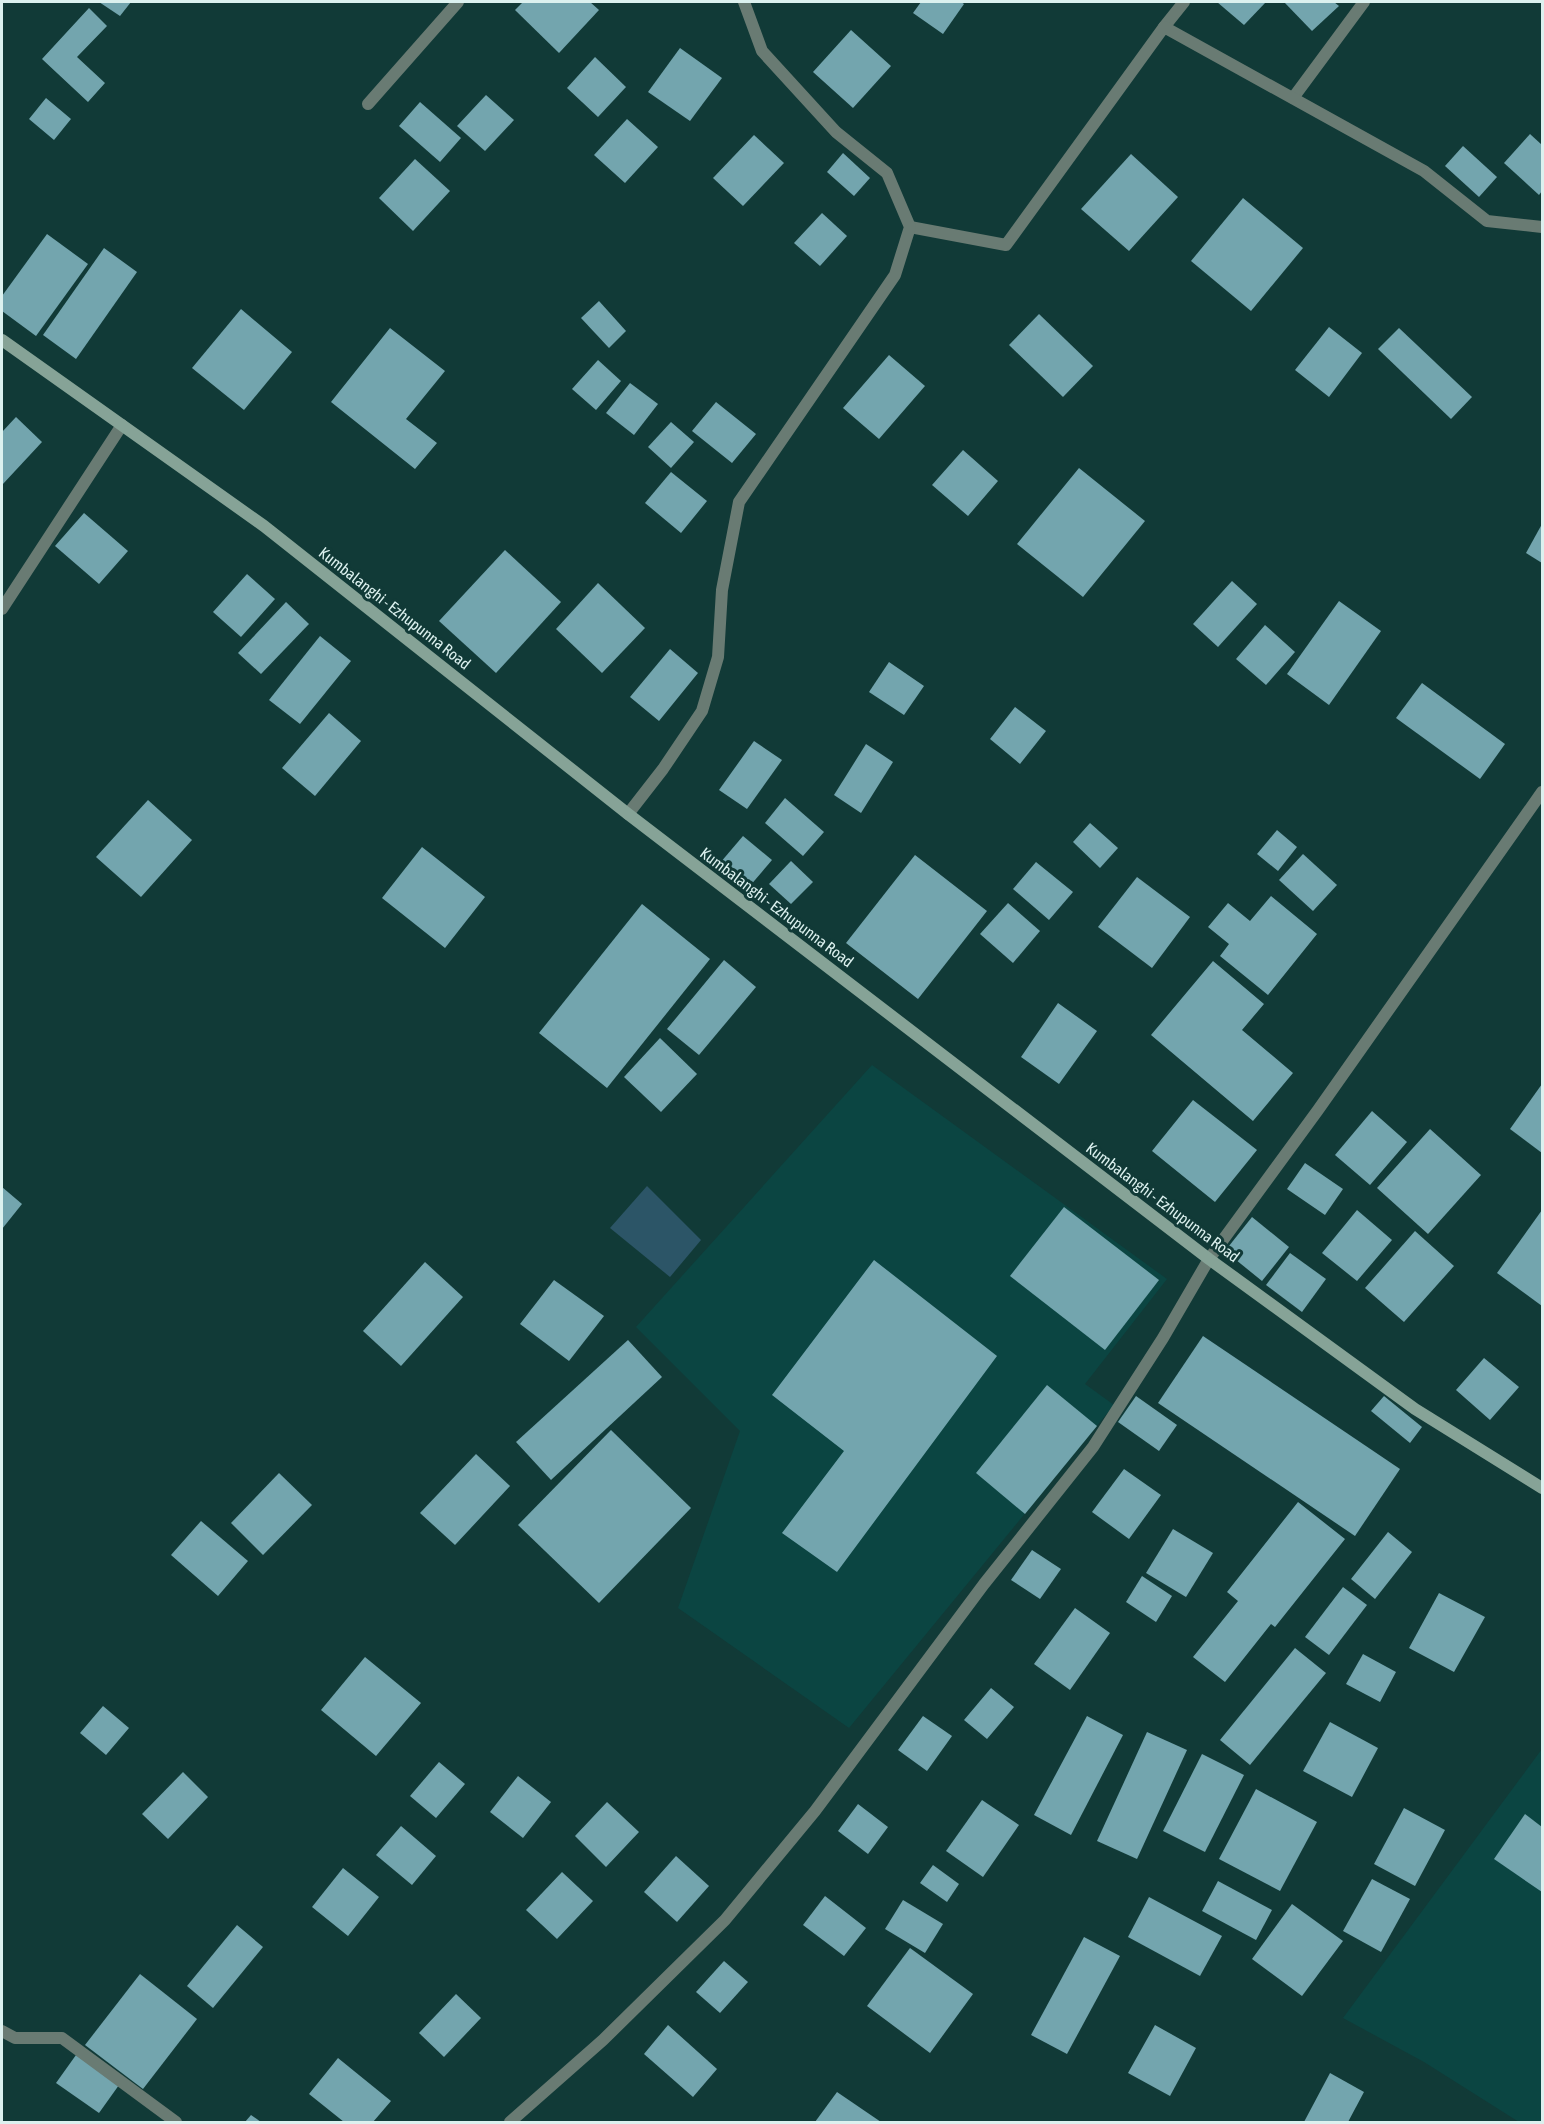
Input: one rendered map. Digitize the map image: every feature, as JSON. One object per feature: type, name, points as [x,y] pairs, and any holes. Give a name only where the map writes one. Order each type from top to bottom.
[{"type":"main road","name":"Kumbalanghi - Ezhupunna Road","points":[[2,340],[264,526],[628,814],[1209,1259],[1415,1409],[1542,1488]]},
{"type":"street","points":[[368,104],[459,2]]},
{"type":"street","points":[[628,814],[663,769],[702,711],[718,657],[722,590],[739,502],[895,274],[910,227],[887,173],[836,132],[762,51],[744,2]]},
{"type":"street","points":[[910,227],[1006,244],[1184,2]]},
{"type":"street","points":[[1293,98],[1364,2]]},
{"type":"street","points":[[1164,27],[1424,171],[1487,221],[1542,227]]},
{"type":"street","points":[[2,609],[122,425]]},
{"type":"street","points":[[510,2122],[603,2040],[666,1975],[725,1920],[815,1811],[984,1584],[1093,1447],[1163,1338],[1209,1259],[1318,1110],[1542,792]]},
{"type":"street","points":[[2,2031],[15,2038],[62,2038],[176,2122]]},
{"type":"shaded area","points":[[872,1065],[1167,1279],[1085,1384],[1114,1405],[849,1728],[678,1608],[740,1431],[636,1327]]},
{"type":"shaded area","points":[[647,1186],[701,1240],[670,1277],[610,1228]]},
{"type":"shaded area","points":[[1542,1749],[1542,2122],[1519,2122],[1424,2062],[1343,2018]]},
{"type":"building","points":[[99,2],[131,2],[120,16]]},
{"type":"building","points":[[523,2],[590,2],[599,10],[559,53],[515,10]]},
{"type":"building","points":[[921,2],[961,2],[964,4],[943,34],[913,13]]},
{"type":"building","points":[[1217,2],[1266,2],[1244,25]]},
{"type":"building","points":[[1284,2],[1334,2],[1339,6],[1312,31]]},
{"type":"building","points":[[89,8],[107,26],[77,57],[105,83],[88,102],[42,59]]},
{"type":"building","points":[[851,30],[891,66],[853,108],[813,72]]},
{"type":"building","points":[[680,48],[722,78],[690,121],[648,92]]},
{"type":"building","points":[[595,57],[626,87],[598,117],[567,88]]},
{"type":"building","points":[[486,95],[514,120],[485,151],[457,126]]},
{"type":"building","points":[[46,98],[71,119],[54,140],[29,119]]},
{"type":"building","points":[[420,102],[461,138],[440,162],[399,126]]},
{"type":"building","points":[[627,119],[658,147],[625,183],[594,155]]},
{"type":"building","points":[[1530,134],[1542,145],[1542,191],[1539,195],[1504,163]]},
{"type":"building","points":[[754,135],[784,163],[743,206],[713,178]]},
{"type":"building","points":[[1463,146],[1497,177],[1479,197],[1445,166]]},
{"type":"building","points":[[843,153],[870,178],[854,196],[827,172]]},
{"type":"building","points":[[1131,154],[1178,197],[1129,251],[1081,209]]},
{"type":"building","points":[[415,159],[450,191],[413,231],[379,198]]},
{"type":"building","points":[[1243,198],[1303,248],[1251,311],[1191,261]]},
{"type":"building","points":[[822,213],[847,236],[820,266],[794,243]]},
{"type":"building","points":[[47,234],[88,264],[36,336],[2,311],[2,296]]},
{"type":"building","points":[[104,248],[137,272],[76,359],[43,335]]},
{"type":"building","points":[[599,301],[626,331],[609,348],[581,318]]},
{"type":"building","points":[[241,309],[292,352],[244,410],[192,368]]},
{"type":"building","points":[[1039,314],[1093,366],[1063,397],[1009,345]]},
{"type":"building","points":[[1329,327],[1362,353],[1329,397],[1295,370]]},
{"type":"building","points":[[390,328],[445,371],[406,419],[437,443],[415,469],[331,402]]},
{"type":"building","points":[[1399,328],[1472,397],[1451,419],[1378,349]]},
{"type":"building","points":[[889,355],[925,386],[879,439],[843,408]]},
{"type":"building","points":[[598,360],[621,381],[596,410],[572,389]]},
{"type":"building","points":[[630,383],[658,404],[634,435],[606,413]]},
{"type":"building","points":[[716,402],[756,434],[732,463],[692,431]]},
{"type":"building","points":[[16,417],[42,442],[2,485],[2,432]]},
{"type":"building","points":[[671,422],[694,442],[671,468],[648,447]]},
{"type":"building","points":[[963,450],[998,481],[968,516],[932,485]]},
{"type":"building","points":[[1079,468],[1145,521],[1083,597],[1017,544]]},
{"type":"building","points":[[671,472],[707,501],[681,533],[645,503]]},
{"type":"building","points":[[84,513],[128,551],[99,584],[55,546]]},
{"type":"building","points":[[1542,524],[1542,563],[1526,553]]},
{"type":"building","points":[[505,550],[561,602],[496,673],[439,621]]},
{"type":"building","points":[[247,574],[275,599],[241,637],[213,612]]},
{"type":"building","points":[[1232,581],[1257,604],[1218,647],[1193,624]]},
{"type":"building","points":[[598,583],[645,628],[602,673],[556,629]]},
{"type":"building","points":[[1339,601],[1381,631],[1329,705],[1287,674]]},
{"type":"building","points":[[286,602],[309,624],[261,674],[238,653]]},
{"type":"building","points":[[1265,625],[1295,652],[1266,685],[1236,659]]},
{"type":"building","points":[[320,636],[351,661],[300,724],[269,700]]},
{"type":"building","points":[[670,649],[698,673],[659,721],[630,697]]},
{"type":"building","points":[[889,662],[924,686],[904,715],[869,692]]},
{"type":"building","points":[[1422,683],[1505,744],[1480,779],[1396,718]]},
{"type":"building","points":[[1015,707],[1046,731],[1020,764],[990,739]]},
{"type":"building","points":[[329,713],[361,741],[315,796],[282,768]]},
{"type":"building","points":[[754,741],[782,760],[747,809],[719,790]]},
{"type":"building","points":[[866,744],[893,762],[861,813],[834,795]]},
{"type":"building","points":[[785,798],[824,832],[803,856],[765,823]]},
{"type":"building","points":[[148,800],[192,840],[141,897],[96,857]]},
{"type":"building","points":[[1090,823],[1118,848],[1100,868],[1073,842]]},
{"type":"building","points":[[1277,830],[1297,847],[1278,871],[1257,854]]},
{"type":"building","points":[[743,836],[772,860],[749,887],[720,863]]},
{"type":"building","points":[[422,847],[485,897],[445,948],[382,898]]},
{"type":"building","points":[[1303,854],[1337,885],[1313,911],[1279,880]]},
{"type":"building","points":[[915,855],[987,911],[918,999],[846,943]]},
{"type":"building","points":[[791,861],[813,882],[791,904],[769,884]]},
{"type":"building","points":[[1036,862],[1073,892],[1049,920],[1013,889]]},
{"type":"building","points":[[1137,877],[1190,917],[1152,968],[1098,927]]},
{"type":"building","points":[[1271,896],[1317,934],[1268,995],[1220,956],[1229,944],[1208,927],[1228,903],[1250,921]]},
{"type":"building","points":[[1008,903],[1040,931],[1013,963],[980,934]]},
{"type":"building","points":[[642,904],[710,959],[607,1088],[539,1033]]},
{"type":"building","points":[[724,960],[756,987],[699,1055],[667,1029]]},
{"type":"building","points":[[1213,961],[1264,1004],[1242,1030],[1293,1073],[1253,1121],[1151,1035]]},
{"type":"building","points":[[1058,1003],[1097,1031],[1059,1084],[1021,1057]]},
{"type":"building","points":[[660,1038],[697,1074],[661,1112],[624,1077]]},
{"type":"building","points":[[1542,1084],[1542,1153],[1510,1129]]},
{"type":"building","points":[[1193,1100],[1257,1150],[1215,1202],[1152,1151]]},
{"type":"building","points":[[1372,1111],[1407,1142],[1370,1185],[1335,1155]]},
{"type":"building","points":[[1430,1129],[1481,1175],[1428,1234],[1377,1188]]},
{"type":"building","points":[[1305,1163],[1343,1189],[1325,1215],[1287,1189]]},
{"type":"building","points":[[2,1187],[22,1204],[2,1229]]},
{"type":"building","points":[[1064,1207],[1159,1280],[1105,1350],[1010,1276]]},
{"type":"building","points":[[1357,1210],[1392,1240],[1357,1281],[1322,1253]]},
{"type":"building","points":[[1542,1210],[1542,1306],[1497,1273]]},
{"type":"building","points":[[1252,1217],[1289,1247],[1262,1281],[1225,1251]]},
{"type":"building","points":[[1415,1231],[1454,1266],[1404,1322],[1365,1288]]},
{"type":"building","points":[[1290,1253],[1326,1279],[1302,1312],[1266,1285]]},
{"type":"building","points":[[874,1260],[997,1356],[837,1572],[782,1533],[844,1451],[772,1395]]},
{"type":"building","points":[[425,1262],[463,1297],[401,1366],[363,1331]]},
{"type":"building","points":[[554,1280],[604,1316],[569,1361],[520,1324]]},
{"type":"building","points":[[1203,1336],[1400,1469],[1355,1536],[1158,1403]]},
{"type":"building","points":[[628,1340],[662,1377],[551,1480],[516,1442]]},
{"type":"building","points":[[1484,1358],[1519,1387],[1490,1420],[1456,1390]]},
{"type":"building","points":[[1047,1385],[1097,1426],[1025,1514],[976,1473]]},
{"type":"building","points":[[1136,1396],[1177,1425],[1159,1451],[1118,1422]]},
{"type":"building","points":[[1384,1396],[1422,1427],[1410,1443],[1371,1411]]},
{"type":"building","points":[[611,1430],[691,1508],[599,1603],[518,1525]]},
{"type":"building","points":[[476,1454],[510,1486],[455,1545],[420,1513]]},
{"type":"building","points":[[1124,1469],[1161,1495],[1129,1539],[1092,1512]]},
{"type":"building","points":[[279,1473],[312,1505],[263,1555],[231,1523]]},
{"type":"building","points":[[1298,1502],[1345,1539],[1275,1627],[1271,1624],[1225,1682],[1193,1657],[1238,1601],[1227,1592]]},
{"type":"building","points":[[201,1521],[248,1561],[218,1596],[171,1555]]},
{"type":"building","points":[[1173,1529],[1213,1553],[1186,1597],[1146,1573]]},
{"type":"building","points":[[1388,1532],[1412,1552],[1375,1599],[1351,1579]]},
{"type":"building","points":[[1032,1550],[1061,1569],[1040,1599],[1011,1580]]},
{"type":"building","points":[[1142,1576],[1172,1596],[1156,1622],[1126,1602]]},
{"type":"building","points":[[1343,1587],[1367,1605],[1329,1655],[1305,1637]]},
{"type":"building","points":[[1439,1593],[1485,1617],[1454,1672],[1409,1648]]},
{"type":"building","points":[[1075,1608],[1110,1633],[1070,1690],[1034,1664]]},
{"type":"building","points":[[1295,1648],[1326,1673],[1250,1765],[1220,1740]]},
{"type":"building","points":[[1363,1654],[1396,1672],[1380,1702],[1346,1684]]},
{"type":"building","points":[[365,1657],[421,1703],[376,1756],[321,1710]]},
{"type":"building","points":[[991,1688],[1014,1707],[987,1739],[964,1720]]},
{"type":"building","points":[[103,1706],[129,1728],[106,1755],[80,1733]]},
{"type":"building","points":[[923,1716],[952,1736],[927,1771],[898,1750]]},
{"type":"building","points":[[1087,1716],[1123,1735],[1071,1835],[1034,1815]]},
{"type":"building","points":[[1330,1722],[1378,1748],[1352,1797],[1303,1771]]},
{"type":"building","points":[[1147,1732],[1187,1750],[1137,1859],[1097,1841]]},
{"type":"building","points":[[1202,1754],[1244,1775],[1205,1852],[1163,1831]]},
{"type":"building","points":[[439,1762],[465,1784],[436,1818],[410,1796]]},
{"type":"building","points":[[183,1772],[208,1797],[168,1839],[142,1814]]},
{"type":"building","points":[[518,1776],[551,1802],[523,1838],[490,1812]]},
{"type":"building","points":[[1256,1789],[1317,1822],[1280,1891],[1219,1859]]},
{"type":"building","points":[[982,1800],[1019,1825],[983,1877],[946,1851]]},
{"type":"building","points":[[607,1802],[639,1832],[606,1867],[575,1836]]},
{"type":"building","points":[[858,1804],[888,1827],[868,1854],[838,1831]]},
{"type":"building","points":[[1404,1808],[1445,1830],[1415,1886],[1374,1864]]},
{"type":"building","points":[[1525,1814],[1542,1827],[1542,1892],[1494,1859]]},
{"type":"building","points":[[401,1826],[436,1856],[412,1885],[376,1855]]},
{"type":"building","points":[[676,1856],[709,1886],[677,1922],[644,1892]]},
{"type":"building","points":[[933,1865],[959,1884],[947,1902],[920,1883]]},
{"type":"building","points":[[343,1868],[379,1897],[348,1936],[312,1907]]},
{"type":"building","points":[[562,1872],[593,1901],[557,1939],[526,1910]]},
{"type":"building","points":[[1372,1879],[1410,1899],[1381,1952],[1343,1931]]},
{"type":"building","points":[[1218,1881],[1272,1910],[1256,1940],[1202,1911]]},
{"type":"building","points":[[825,1896],[866,1928],[844,1956],[803,1925]]},
{"type":"building","points":[[1149,1897],[1222,1936],[1200,1976],[1128,1937]]},
{"type":"building","points":[[903,1900],[943,1924],[925,1953],[885,1929]]},
{"type":"building","points":[[1292,1904],[1343,1941],[1302,1996],[1252,1959]]},
{"type":"building","points":[[237,1925],[263,1947],[213,2008],[187,1986]]},
{"type":"building","points":[[1084,1937],[1120,1956],[1067,2054],[1031,2035]]},
{"type":"building","points":[[910,1948],[973,1994],[930,2053],[867,2006]]},
{"type":"building","points":[[724,1961],[748,1982],[720,2013],[696,1992]]},
{"type":"building","points":[[140,1974],[197,2019],[143,2089],[85,2045]]},
{"type":"building","points":[[456,1994],[481,2018],[444,2057],[419,2033]]},
{"type":"building","points":[[668,2025],[717,2069],[693,2097],[644,2054]]},
{"type":"building","points":[[1155,2025],[1196,2048],[1170,2096],[1128,2073]]},
{"type":"building","points":[[76,2055],[119,2085],[99,2113],[56,2083]]},
{"type":"building","points":[[338,2058],[391,2101],[373,2122],[344,2122],[309,2094]]},
{"type":"building","points":[[1330,2073],[1364,2092],[1348,2122],[1304,2122]]},
{"type":"building","points":[[837,2092],[881,2122],[815,2122]]},
{"type":"building","points":[[251,2115],[261,2122],[245,2122]]}]
